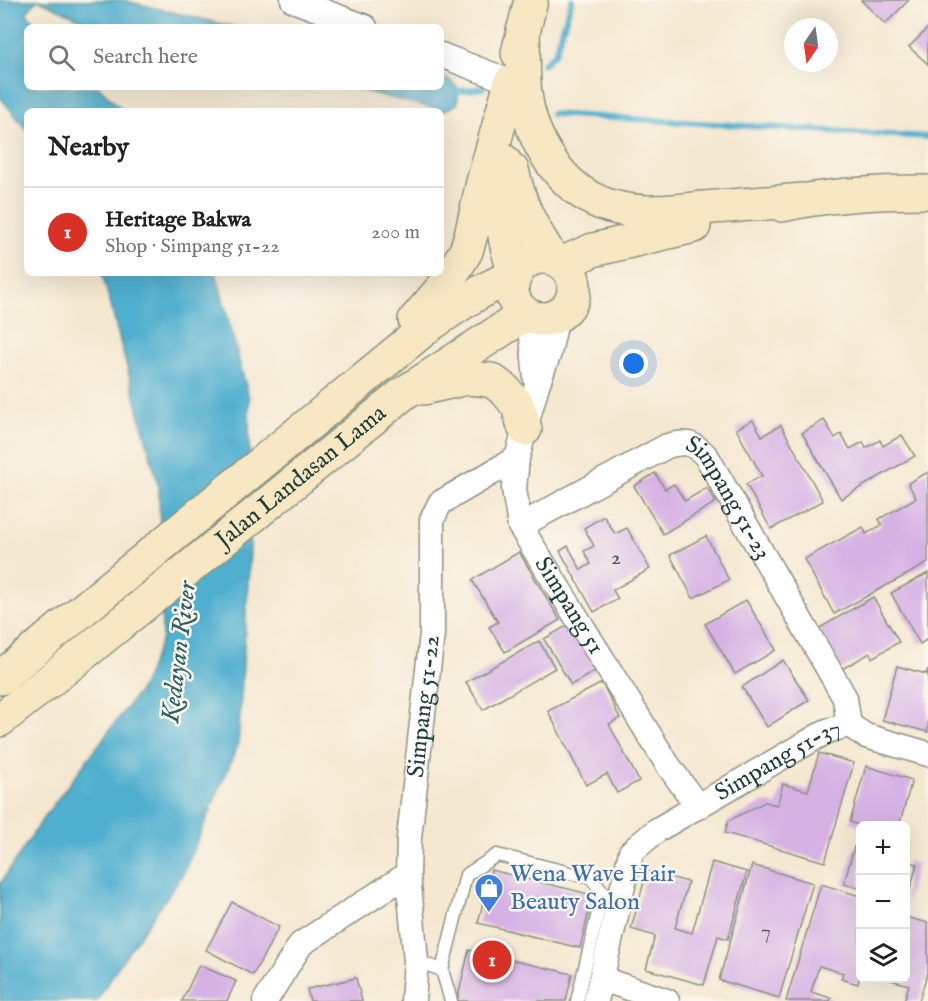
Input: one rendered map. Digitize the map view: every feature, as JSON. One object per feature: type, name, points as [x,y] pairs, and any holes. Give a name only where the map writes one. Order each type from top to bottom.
[{"type":"main road","points":[[374,370],[445,285],[466,250],[531,0]]},
{"type":"main road","points":[[523,31],[526,99],[534,133],[546,156],[561,174],[584,195],[616,208],[651,213],[865,194],[928,192]]},
{"type":"main road","points":[[511,82],[507,141],[501,180],[508,253],[515,275]]},
{"type":"main road","points":[[507,141],[521,203],[532,227],[557,260],[570,271],[574,281],[575,292],[566,310],[538,315],[519,308],[512,289],[512,283],[519,267],[534,258],[557,260],[593,249],[803,200]]},
{"type":"main road","name":"Jalan Landasan Lama","points":[[0,678],[427,327],[473,295],[515,275]]},
{"type":"main road","name":"Jalan Landasan Lama","points":[[0,720],[404,393],[481,342],[538,315]]},
{"type":"main road","points":[[404,393],[467,378],[491,380],[505,390],[518,406],[521,444]]},
{"type":"street","points":[[293,0],[357,24]]},
{"type":"street","points":[[444,57],[511,82]]},
{"type":"street","name":"Simpang 51","points":[[538,315],[549,353],[537,385],[521,444],[514,489],[520,526],[668,765],[698,807]]},
{"type":"street","name":"Simpang 51-23","points":[[520,526],[667,446],[682,442],[697,447],[707,457],[845,698],[849,725]]},
{"type":"street","name":"Simpang 51-22","points":[[413,1001],[416,961],[408,874],[409,838],[432,634],[432,520],[440,503],[521,444]]},
{"type":"street","name":"Simpang 51-37","points":[[599,990],[631,852],[657,830],[827,731],[849,725],[866,736],[928,754]]},
{"type":"street","points":[[266,1001],[301,944],[408,874]]},
{"type":"street","points":[[599,990],[667,1001]]},
{"type":"lane","points":[[451,1001],[442,970],[466,875],[497,855],[591,878],[603,892],[577,1001]]},
{"type":"lane","points":[[416,961],[442,970]]},
{"type":"water","points":[[0,0],[38,0],[26,13],[37,24],[24,24],[24,90],[102,90],[120,108],[24,108],[24,126],[0,97]]},
{"type":"water","points":[[39,0],[122,0],[222,24],[95,24]]},
{"type":"water","points":[[444,77],[446,77],[459,89],[457,104],[444,111],[444,108],[432,108],[360,90],[444,90]]},
{"type":"water","name":"Kedayan River","points":[[103,276],[217,276],[249,398],[250,551],[238,745],[183,874],[117,968],[97,1001],[0,1001],[0,884],[42,820],[142,687],[162,638],[159,488]]},
{"type":"building","points":[[861,0],[909,0],[885,24]]},
{"type":"building","points":[[928,28],[928,64],[909,47]]},
{"type":"building","points":[[753,420],[762,436],[781,425],[823,501],[771,529],[746,484],[762,476],[736,429]]},
{"type":"building","points":[[824,420],[835,438],[841,434],[850,449],[863,442],[866,448],[880,440],[883,446],[902,435],[915,456],[841,499],[802,433]]},
{"type":"building","points":[[928,472],[928,563],[834,614],[804,559],[863,527],[866,534],[882,525],[879,519],[916,498],[908,483]]},
{"type":"building","points":[[655,473],[665,489],[674,484],[685,501],[707,488],[716,502],[663,534],[634,486]]},
{"type":"building","points":[[604,516],[615,534],[627,528],[650,569],[613,590],[618,599],[594,612],[560,551],[568,546],[581,570],[591,564],[584,551],[594,546],[584,528]]},
{"type":"building","points":[[706,536],[729,580],[693,598],[670,555]]},
{"type":"building","points":[[519,552],[560,620],[505,652],[489,627],[498,622],[472,580]]},
{"type":"building","points":[[928,573],[928,639],[920,644],[891,593]]},
{"type":"building","points":[[873,597],[899,642],[872,658],[870,653],[842,669],[818,629]]},
{"type":"building","points":[[746,600],[776,650],[735,674],[705,624]]},
{"type":"building","points":[[570,624],[597,670],[571,685],[544,639]]},
{"type":"building","points":[[539,641],[555,668],[483,710],[466,682]]},
{"type":"building","points":[[783,660],[809,700],[767,727],[742,687]]},
{"type":"building","points":[[897,666],[926,674],[928,669],[928,732],[882,720]]},
{"type":"building","points":[[602,683],[620,718],[609,724],[639,781],[617,793],[607,774],[586,785],[548,711]]},
{"type":"building","points":[[819,753],[854,763],[825,862],[725,833],[728,821],[765,802],[777,805],[783,784],[808,791]]},
{"type":"building","points":[[866,766],[912,780],[900,821],[856,821],[856,824],[850,822]]},
{"type":"building","points":[[854,847],[856,848],[856,887],[844,884]]},
{"type":"building","points":[[712,862],[747,872],[728,939],[718,936],[704,985],[646,969],[655,936],[631,929],[647,871],[688,882],[675,928],[692,933]]},
{"type":"building","points":[[910,862],[917,864],[910,889]]},
{"type":"building","points":[[752,865],[813,883],[779,998],[719,980]]},
{"type":"building","points":[[491,870],[593,895],[580,948],[478,923]]},
{"type":"building","points":[[821,884],[856,895],[856,983],[858,984],[841,979],[843,973],[819,966],[811,992],[831,998],[830,1001],[786,1001]]},
{"type":"building","points":[[232,902],[279,927],[253,975],[206,950]]},
{"type":"building","points":[[910,918],[928,923],[928,971],[919,1001],[904,1001],[909,985],[902,983],[910,983]]},
{"type":"building","points":[[469,950],[572,974],[566,1001],[457,1001]]},
{"type":"building","points":[[199,965],[236,981],[227,1001],[182,1001]]},
{"type":"building","points":[[356,978],[362,1001],[310,1001],[307,989]]},
{"type":"waterway","points":[[543,64],[555,53],[572,0]]},
{"type":"waterway","points":[[451,92],[483,88]]},
{"type":"waterway","points":[[552,114],[928,137]]},
{"type":"place","name":"Wena Wave Hair Beauty Salon","points":[[489,914]]},
{"type":"place","name":"Heritage Bakwa","points":[[492,960]]}]
